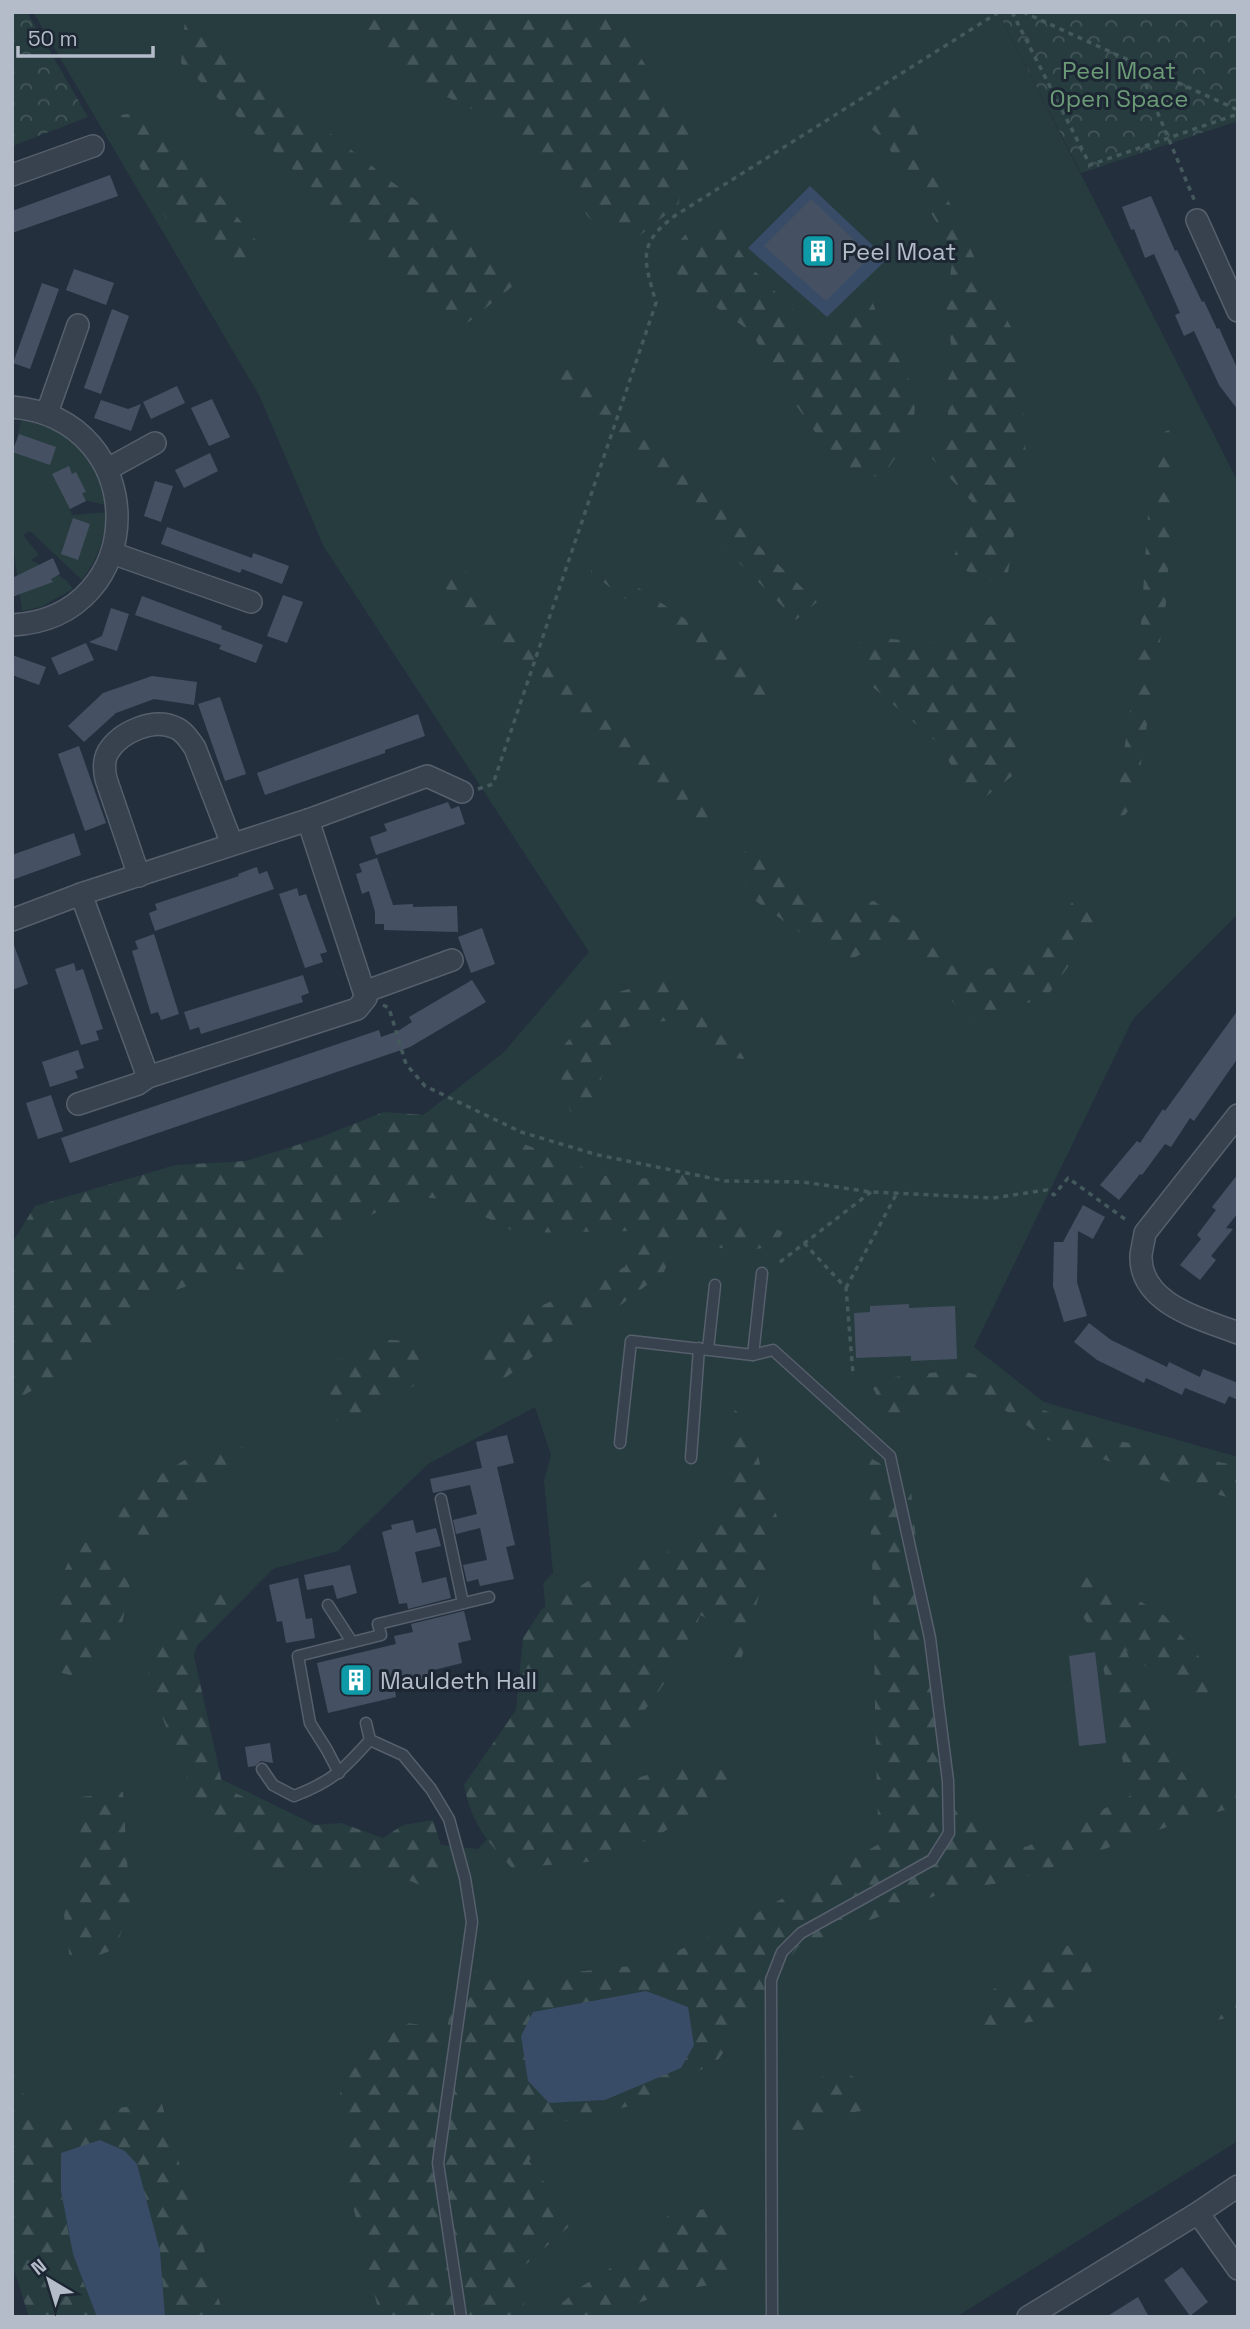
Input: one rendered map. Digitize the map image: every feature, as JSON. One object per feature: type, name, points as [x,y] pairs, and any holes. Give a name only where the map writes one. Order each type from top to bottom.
[{"type":"street","points":[[12,175],[93,146]]},
{"type":"street","points":[[1197,220],[1231,279],[1238,312]]},
{"type":"street","points":[[47,413],[78,326]]},
{"type":"street","points":[[12,407],[47,413],[66,422],[83,435],[108,469],[118,510],[112,553],[103,572],[90,589],[75,603],[57,614],[37,622],[12,625]]},
{"type":"street","points":[[108,469],[155,443]]},
{"type":"street","points":[[112,553],[250,602]]},
{"type":"street","points":[[139,876],[106,779],[104,765],[108,752],[119,740],[145,726],[175,727],[186,735],[195,748],[232,844]]},
{"type":"street","points":[[12,920],[81,894],[308,820],[427,776],[462,792]]},
{"type":"street","points":[[308,820],[365,995]]},
{"type":"street","points":[[81,894],[148,1077]]},
{"type":"street","points":[[78,1104],[138,1084],[148,1077],[357,1009],[365,995],[452,960]]},
{"type":"street","points":[[1238,1115],[1145,1233],[1141,1257],[1148,1282],[1168,1304],[1238,1333]]},
{"type":"street","points":[[1028,2317],[1238,2186]]},
{"type":"street","points":[[1198,2213],[1238,2269]]},
{"type":"lane","points":[[753,1354],[762,1273]]},
{"type":"lane","points":[[691,1458],[703,1348],[715,1285]]},
{"type":"lane","points":[[620,1443],[631,1340],[753,1354],[773,1350],[890,1456],[930,1638],[948,1781],[949,1833],[932,1860],[801,1933],[782,1952],[771,1980],[772,2317]]},
{"type":"lane","points":[[441,1499],[463,1603]]},
{"type":"lane","points":[[339,1773],[310,1723],[298,1656],[381,1635],[378,1624],[489,1597]]},
{"type":"lane","points":[[328,1605],[352,1642]]},
{"type":"lane","points":[[366,1723],[370,1740]]},
{"type":"lane","points":[[262,1769],[273,1785],[294,1796],[324,1785],[370,1740]]},
{"type":"lane","points":[[370,1740],[403,1755],[431,1789],[449,1819],[466,1878],[472,1922],[438,2163],[461,2317]]},
{"type":"path","points":[[462,792],[493,784],[656,303],[645,257],[654,236],[664,223],[676,215],[999,12]]},
{"type":"path","points":[[1012,12],[1090,164],[1238,112]]},
{"type":"path","points":[[1023,12],[1238,112]]},
{"type":"path","points":[[1138,65],[1196,205],[1197,220]]},
{"type":"path","points":[[365,995],[389,1008],[406,1064],[425,1086],[521,1132],[598,1155],[726,1181],[803,1182],[871,1192],[993,1198],[1047,1190],[1054,1195],[1068,1178],[1145,1233]]},
{"type":"path","points":[[780,1262],[871,1192]]},
{"type":"path","points":[[853,1374],[846,1287],[898,1193]]},
{"type":"path","points":[[804,1243],[846,1287]]},
{"type":"green space","points":[[12,12],[27,12],[88,117],[12,146]]},
{"type":"green space","points":[[33,12],[998,12],[1238,482],[1238,914],[1133,1019],[974,1347],[1044,1402],[1238,1457],[1238,2141],[956,2317],[33,2317],[12,2253],[12,1284],[363,1162],[504,1052],[589,952],[324,547],[259,395]],"holes":[[[535,1407],[551,1455],[544,1481],[553,1573],[543,1583],[549,1642],[501,1824],[478,1849],[426,1843],[354,1844],[213,1775],[188,1674],[197,1646],[273,1569],[338,1551],[428,1464]]]},
{"type":"green space","points":[[340,12],[597,12],[622,30],[697,141],[677,208],[628,245],[590,219],[518,132],[433,90]]},
{"type":"green space","name":"Peel Moat Open Space","points":[[998,12],[1238,12],[1238,121],[1081,173]]},
{"type":"green space","points":[[185,20],[519,281],[460,329],[181,63]]},
{"type":"green space","points":[[897,88],[981,272],[1020,344],[1026,457],[1006,586],[951,565],[973,503],[929,455],[943,432],[948,414],[945,385],[954,367],[946,306],[953,255],[915,186],[880,136],[862,121]]},
{"type":"green space","points":[[151,110],[267,254],[246,274],[166,218],[139,165],[121,115]]},
{"type":"green space","points":[[719,219],[749,265],[816,333],[871,298],[882,327],[916,393],[913,430],[884,475],[849,480],[788,394],[751,332],[702,297],[681,286],[675,261],[679,242],[690,231]]},
{"type":"green space","points":[[565,358],[817,602],[796,620],[576,399],[534,381]]},
{"type":"green space","points":[[21,420],[44,426],[66,437],[91,461],[106,505],[66,496],[72,515],[107,512],[100,548],[82,580],[30,531],[23,535],[39,555],[31,560],[66,580],[73,589],[41,607],[22,611],[12,538],[12,456]]},
{"type":"green space","points":[[1178,426],[1166,603],[1135,802],[1125,815],[1115,816],[1140,639],[1153,437]]},
{"type":"green space","points":[[592,557],[780,682],[774,710],[591,573]]},
{"type":"green space","points":[[452,559],[560,661],[679,781],[720,812],[716,822],[690,827],[580,731],[434,576]]},
{"type":"green space","points":[[993,615],[1022,633],[1016,773],[975,805],[938,743],[868,683],[852,648],[868,637],[947,644]]},
{"type":"green space","points":[[763,846],[830,908],[874,901],[918,933],[966,977],[1034,953],[1083,888],[1093,890],[1098,904],[1094,930],[1046,998],[969,1018],[891,940],[843,963],[750,897],[737,865],[746,850]]},
{"type":"green space","points":[[665,978],[743,1038],[755,1060],[734,1058],[671,1020],[625,1027],[602,1073],[594,1120],[570,1111],[555,1055],[609,995]]},
{"type":"green space","points":[[384,1112],[455,1117],[619,1181],[685,1174],[745,1216],[783,1232],[775,1246],[737,1252],[706,1244],[675,1245],[664,1272],[618,1307],[566,1330],[499,1383],[477,1361],[528,1312],[625,1267],[635,1231],[517,1233],[449,1199],[411,1197],[337,1230],[284,1273],[235,1269],[162,1295],[47,1382],[12,1402],[12,1243],[35,1206],[176,1165],[246,1161],[316,1139]]},
{"type":"green space","points":[[368,1339],[416,1341],[430,1362],[415,1385],[355,1423],[325,1419],[334,1365]]},
{"type":"green space","points":[[956,1370],[1001,1380],[1041,1409],[1124,1442],[1238,1466],[1238,1509],[1231,1498],[1165,1481],[1048,1440],[1006,1411],[967,1397],[919,1395],[903,1412],[902,1439],[884,1432],[883,1408],[873,1388],[895,1377]]},
{"type":"green space","points":[[731,1406],[751,1425],[762,1473],[779,1523],[736,1678],[729,1629],[700,1615],[688,1651],[612,1755],[610,1788],[669,1767],[730,1760],[735,1781],[658,1836],[588,1862],[512,1868],[481,1831],[471,1810],[464,1785],[516,1710],[523,1638],[541,1610],[593,1578],[690,1544],[729,1499],[733,1460]]},
{"type":"green space","points":[[244,1447],[225,1477],[161,1543],[99,1520],[129,1493],[195,1454]]},
{"type":"green space","points":[[867,1456],[910,1481],[943,1804],[1026,1847],[1130,1796],[1097,1638],[1069,1595],[1045,1574],[1090,1572],[1165,1616],[1230,1694],[1191,1705],[1126,1650],[1160,1734],[1193,1790],[1238,1778],[1238,1806],[1167,1827],[1013,1881],[948,1891],[798,1947],[718,2060],[643,2103],[552,2124],[529,2161],[573,2223],[516,2273],[527,2317],[380,2317],[345,2173],[340,2091],[366,2041],[406,2023],[447,2028],[454,1994],[479,1969],[491,1967],[509,1979],[650,1964],[755,1914],[879,1844]]},
{"type":"green space","points":[[78,1539],[134,1565],[120,1634],[82,1679],[59,1672],[58,1586]]},
{"type":"green space","points":[[225,1585],[235,1606],[192,1647],[223,1787],[303,1826],[341,1823],[383,1838],[403,1825],[433,1820],[442,1863],[436,1880],[429,1889],[387,1871],[274,1871],[234,1848],[198,1805],[158,1707],[146,1665],[173,1620]]},
{"type":"green space","points":[[123,1792],[130,1909],[115,1949],[71,1966],[64,1915],[80,1861],[81,1797]]},
{"type":"green space","points":[[1100,1937],[1099,1963],[1046,2020],[983,2028],[983,1996],[1059,1948]]},
{"type":"green space","points":[[1238,1991],[1238,2016],[1207,2022]]},
{"type":"green space","points":[[835,2064],[863,2084],[862,2111],[826,2116],[786,2142],[773,2129]]},
{"type":"green space","points":[[12,2069],[36,2122],[161,2101],[224,2317],[165,2317],[160,2251],[100,2140],[61,2154],[61,2191],[72,2254],[97,2317],[29,2317],[12,2263]]},
{"type":"green space","points":[[712,2208],[729,2238],[732,2280],[665,2294],[595,2317],[558,2317],[562,2303],[581,2287],[631,2255],[670,2214]]},
{"type":"water","points":[[810,186],[887,259],[827,317],[748,248]]},
{"type":"water","points":[[646,1991],[688,2007],[694,2045],[681,2068],[605,2100],[549,2103],[528,2081],[521,2036],[533,2012]]},
{"type":"water","points":[[100,2140],[125,2151],[137,2164],[160,2251],[165,2317],[97,2317],[73,2254],[61,2191],[61,2153]]},
{"type":"building","points":[[110,175],[118,196],[12,233],[12,211]]},
{"type":"building","points":[[1151,196],[1175,251],[1177,250],[1217,329],[1219,328],[1238,370],[1238,410],[1219,385],[1194,331],[1184,336],[1175,315],[1180,313],[1154,254],[1145,258],[1134,229],[1131,230],[1122,207]]},
{"type":"building","name":"Peel Moat","points":[[811,199],[871,256],[826,301],[764,246]]},
{"type":"building","points":[[74,269],[114,283],[106,305],[66,290]]},
{"type":"building","points":[[42,283],[59,289],[30,369],[13,363]]},
{"type":"building","points":[[112,309],[129,316],[101,394],[84,388]]},
{"type":"building","points":[[177,386],[185,403],[151,419],[143,402]]},
{"type":"building","points":[[212,399],[230,437],[209,446],[191,408]]},
{"type":"building","points":[[101,400],[128,409],[141,404],[131,431],[94,418]]},
{"type":"building","points":[[19,434],[56,447],[50,465],[12,452]]},
{"type":"building","points":[[210,453],[218,471],[184,488],[175,470]]},
{"type":"building","points":[[69,466],[72,474],[76,472],[86,492],[82,493],[86,501],[70,509],[52,474]]},
{"type":"building","points":[[155,481],[173,486],[161,522],[144,516]]},
{"type":"building","points":[[73,518],[90,524],[78,560],[61,554]]},
{"type":"building","points":[[167,527],[252,558],[253,553],[289,566],[282,584],[242,569],[240,573],[161,544]]},
{"type":"building","points":[[53,558],[60,574],[51,579],[53,582],[12,597],[12,578]]},
{"type":"building","points":[[283,595],[303,602],[287,643],[267,636]]},
{"type":"building","points":[[142,596],[222,626],[221,629],[263,645],[256,663],[219,649],[221,645],[135,615]]},
{"type":"building","points":[[111,608],[129,614],[117,651],[89,642],[102,636]]},
{"type":"building","points":[[86,643],[94,660],[59,675],[51,658]]},
{"type":"building","points":[[12,655],[46,667],[39,685],[12,675]]},
{"type":"building","points":[[152,676],[197,682],[194,705],[154,699],[116,713],[84,742],[68,726],[103,693]]},
{"type":"building","points":[[220,697],[246,774],[225,781],[198,704]]},
{"type":"building","points":[[418,714],[425,736],[385,750],[385,753],[265,795],[257,773]]},
{"type":"building","points":[[79,746],[106,823],[85,831],[58,754]]},
{"type":"building","points":[[448,802],[451,809],[459,806],[465,824],[376,855],[370,837],[387,831],[384,824]]},
{"type":"building","points":[[74,833],[81,855],[12,880],[12,855]]},
{"type":"building","points":[[377,858],[393,905],[457,906],[458,932],[384,930],[384,924],[375,924],[375,912],[369,891],[362,894],[356,874],[362,872],[359,864]]},
{"type":"building","points":[[257,867],[259,874],[267,871],[274,889],[155,931],[149,913],[157,910],[155,904],[239,876],[238,874]]},
{"type":"building","points":[[297,888],[299,896],[306,894],[327,952],[320,954],[323,962],[305,968],[279,894]]},
{"type":"building","points":[[482,928],[495,964],[471,973],[458,937]]},
{"type":"building","points":[[154,934],[179,1014],[161,1020],[158,1012],[151,1014],[132,951],[138,949],[135,941]]},
{"type":"building","points":[[12,945],[28,984],[12,990]]},
{"type":"building","points":[[74,963],[76,971],[83,969],[103,1029],[96,1031],[99,1040],[81,1045],[55,969]]},
{"type":"building","points":[[303,975],[309,993],[301,996],[303,1002],[201,1034],[199,1027],[190,1030],[184,1012]]},
{"type":"building","points":[[472,980],[486,1002],[410,1047],[70,1163],[61,1138],[379,1030],[381,1037],[398,1031],[412,1022],[409,1017]]},
{"type":"building","points":[[1238,1010],[1238,1058],[1194,1121],[1190,1118],[1171,1147],[1165,1144],[1119,1200],[1100,1185],[1137,1141],[1140,1143]]},
{"type":"building","points":[[78,1050],[84,1068],[75,1071],[78,1078],[50,1087],[42,1062]]},
{"type":"building","points":[[51,1095],[63,1131],[38,1139],[26,1103]]},
{"type":"building","points":[[1238,1174],[1238,1213],[1226,1228],[1233,1229],[1211,1256],[1216,1260],[1200,1280],[1180,1265],[1201,1239],[1197,1235],[1216,1210],[1212,1207]]},
{"type":"building","points":[[1083,1205],[1105,1217],[1093,1239],[1078,1231],[1077,1282],[1087,1316],[1064,1322],[1053,1286],[1054,1242],[1063,1242]]},
{"type":"building","points":[[909,1304],[909,1308],[955,1306],[957,1359],[911,1361],[911,1356],[856,1358],[854,1313],[870,1312],[870,1306]]},
{"type":"building","points":[[1089,1323],[1111,1340],[1167,1367],[1169,1362],[1200,1377],[1203,1369],[1238,1383],[1238,1400],[1229,1396],[1225,1404],[1185,1388],[1182,1395],[1146,1378],[1144,1383],[1097,1360],[1074,1342]]},
{"type":"building","points":[[507,1435],[514,1463],[497,1467],[515,1545],[506,1547],[514,1579],[480,1586],[478,1579],[467,1582],[463,1565],[487,1560],[480,1528],[456,1534],[453,1520],[477,1514],[470,1485],[433,1493],[430,1479],[482,1468],[476,1442]]},
{"type":"building","points":[[413,1520],[416,1533],[436,1528],[441,1546],[415,1552],[422,1583],[446,1577],[451,1598],[408,1609],[407,1603],[399,1604],[382,1532],[392,1529],[391,1525]]},
{"type":"building","points":[[350,1565],[357,1593],[337,1599],[333,1585],[307,1590],[304,1575]]},
{"type":"building","points":[[298,1578],[306,1619],[312,1618],[315,1638],[286,1643],[282,1621],[277,1622],[269,1585]]},
{"type":"building","points":[[464,1611],[471,1640],[458,1643],[462,1663],[434,1670],[436,1676],[394,1685],[396,1697],[328,1713],[317,1663],[396,1644],[394,1636],[413,1632],[411,1624]]},
{"type":"building","points":[[1095,1652],[1106,1743],[1079,1746],[1069,1656]]},
{"type":"building","points":[[270,1743],[273,1763],[261,1761],[248,1767],[245,1747]]},
{"type":"building","points":[[1182,2267],[1208,2302],[1190,2316],[1164,2280]]},
{"type":"building","points":[[1138,2297],[1149,2317],[1106,2317]]},
{"type":"place","name":"Peel Moat","points":[[818,251]]},
{"type":"place","name":"Mauldeth Hall","points":[[356,1680]]}]
